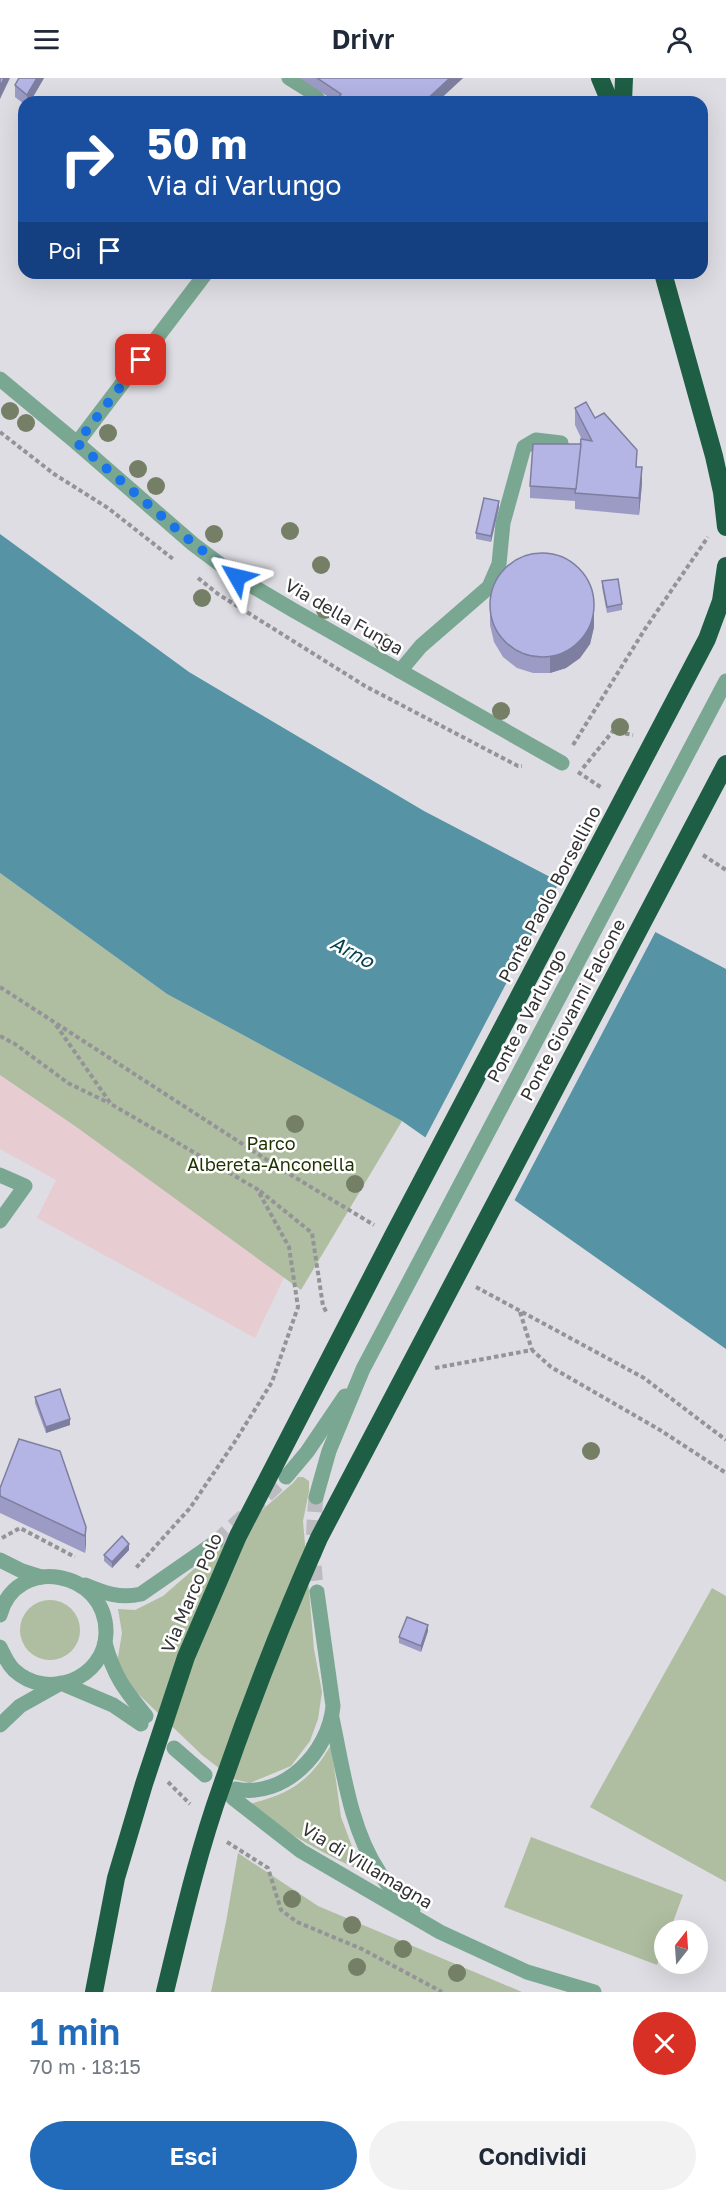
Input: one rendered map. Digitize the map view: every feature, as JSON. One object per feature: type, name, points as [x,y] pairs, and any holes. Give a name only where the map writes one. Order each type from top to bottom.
[{"type":"highway","points":[[600,78],[608,96]]},
{"type":"highway","points":[[623,96],[624,78]]},
{"type":"highway","points":[[665,279],[723,492],[719,530]]},
{"type":"highway","name":"Ponte Paolo Borsellino","points":[[386,1231],[707,639],[721,601],[726,566]]},
{"type":"highway","name":"Ponte Giovanni Falcone","points":[[165,1992],[188,1896],[221,1786],[279,1630],[319,1538],[726,764]]},
{"type":"highway","name":"Via Marco Polo","points":[[94,1992],[116,1878],[186,1657],[238,1536],[386,1231]]},
{"type":"street","points":[[289,78],[315,96]]},
{"type":"street","points":[[77,443],[201,279]]},
{"type":"street","name":"Via della Funga","points":[[0,379],[194,544],[237,577],[562,763]]},
{"type":"street","points":[[400,671],[421,646],[489,587],[499,564],[503,523],[524,447],[536,440],[561,442]]},
{"type":"street","name":"Ponte a Varlungo","points":[[316,1497],[329,1451],[363,1369],[726,681]]},
{"type":"street","points":[[0,1174],[25,1186],[0,1221]]},
{"type":"street","name":"Ponte a Varlungo","points":[[286,1477],[308,1452],[363,1369]]},
{"type":"street","points":[[0,1560],[41,1577],[59,1577],[111,1595],[132,1596],[141,1594],[216,1542]]},
{"type":"street","points":[[0,1615],[11,1595],[24,1584],[41,1577]]},
{"type":"street","points":[[61,1683],[143,1720],[112,1667],[105,1642],[106,1625],[101,1608],[91,1593],[76,1582]]},
{"type":"street","points":[[317,1592],[332,1695],[332,1718]]},
{"type":"street","points":[[0,1648],[7,1662],[27,1679],[45,1684],[71,1681],[86,1673],[98,1659],[105,1642]]},
{"type":"street","points":[[0,1725],[20,1706],[61,1683]]},
{"type":"street","name":"Via di Villamagna","points":[[332,1718],[316,1750],[298,1771],[270,1788],[235,1794],[302,1851],[398,1908],[488,1955],[527,1971],[594,1992]]},
{"type":"street","name":"Via di Villamagna","points":[[332,1718],[355,1821],[379,1872],[412,1910],[488,1955]]},
{"type":"street","points":[[174,1748],[205,1775]]},
{"type":"path","points":[[0,432],[54,474],[108,508]]},
{"type":"path","points":[[562,763],[645,629],[719,530]]},
{"type":"path","points":[[579,773],[613,731]]},
{"type":"path","points":[[0,987],[281,1169],[386,1231]]},
{"type":"path","points":[[57,1025],[111,1104]]},
{"type":"path","points":[[0,1036],[15,1044],[68,1083],[111,1104],[257,1189],[312,1233],[323,1306],[331,1322]]},
{"type":"path","points":[[133,1571],[190,1508],[234,1443],[272,1382],[298,1307],[289,1247],[257,1189]]},
{"type":"path","points":[[473,1285],[644,1378],[726,1440]]},
{"type":"path","points":[[520,1312],[532,1350],[550,1367],[660,1430],[726,1473]]},
{"type":"path","points":[[428,1369],[532,1350]]},
{"type":"shaded area","points":[[0,1073],[291,1263],[255,1338],[37,1218],[56,1180],[0,1149]]},
{"type":"green space","name":"Parco Albereta-Anconella","points":[[0,873],[167,994],[402,1121],[301,1290],[75,1126],[0,1075]]},
{"type":"green space","points":[[298,1477],[309,1481],[303,1521],[314,1649],[322,1692],[318,1719],[310,1741],[291,1766],[250,1783],[233,1779],[202,1755],[135,1691],[117,1663],[122,1633],[118,1609],[135,1610],[163,1596]]},
{"type":"green space","points":[[712,1588],[726,1596],[726,1882],[590,1807]]},
{"type":"green space","points":[[44,1600],[56,1600],[67,1605],[75,1613],[80,1630],[78,1642],[67,1655],[56,1660],[44,1660],[33,1655],[25,1647],[20,1636],[20,1624],[25,1613],[33,1605]]},
{"type":"green space","points":[[331,1745],[341,1817],[353,1849],[370,1875],[307,1843],[277,1825],[249,1804],[276,1796],[297,1785],[315,1768]]},
{"type":"green space","points":[[531,1837],[683,1895],[674,1920],[654,1920],[654,1964],[504,1907]]},
{"type":"green space","points":[[238,1853],[318,1906],[522,1992],[211,1992]]},
{"type":"water","name":"Arno","points":[[0,534],[189,672],[424,811],[726,969],[726,1349],[402,1121],[167,994],[0,873]]},
{"type":"pier","points":[[561,879],[657,929],[513,1203],[424,1140]]},
{"type":"building","points":[[19,78],[37,78],[27,95],[15,85]]},
{"type":"building","points":[[317,78],[450,78],[430,96],[340,96],[341,94]]},
{"type":"building","points":[[586,402],[595,418],[604,413],[637,450],[636,467],[642,467],[639,498],[575,493],[581,439],[592,441],[575,408]]},
{"type":"building","points":[[533,444],[581,444],[576,489],[530,486]]},
{"type":"building","points":[[484,498],[499,501],[491,536],[476,533]]},
{"type":"building","points":[[542,553],[562,557],[579,568],[590,585],[594,605],[590,625],[579,642],[562,653],[542,657],[522,653],[505,642],[494,625],[490,605],[494,585],[505,568],[522,557]]},
{"type":"building","points":[[618,579],[622,604],[607,607],[602,581]]},
{"type":"building","points":[[60,1389],[70,1419],[46,1427],[35,1397]]},
{"type":"building","points":[[19,1439],[60,1451],[86,1527],[85,1536],[0,1496],[0,1488]]},
{"type":"building","points":[[122,1536],[129,1544],[112,1562],[104,1555]]},
{"type":"building","points":[[407,1617],[428,1625],[421,1646],[399,1637]]},
{"type":"tunnel","points":[[216,1542],[286,1477]]},
{"type":"tunnel","points":[[316,1497],[313,1544],[317,1592]]},
{"type":"route","points":[[141,360],[77,443],[194,544],[237,577]]}]
